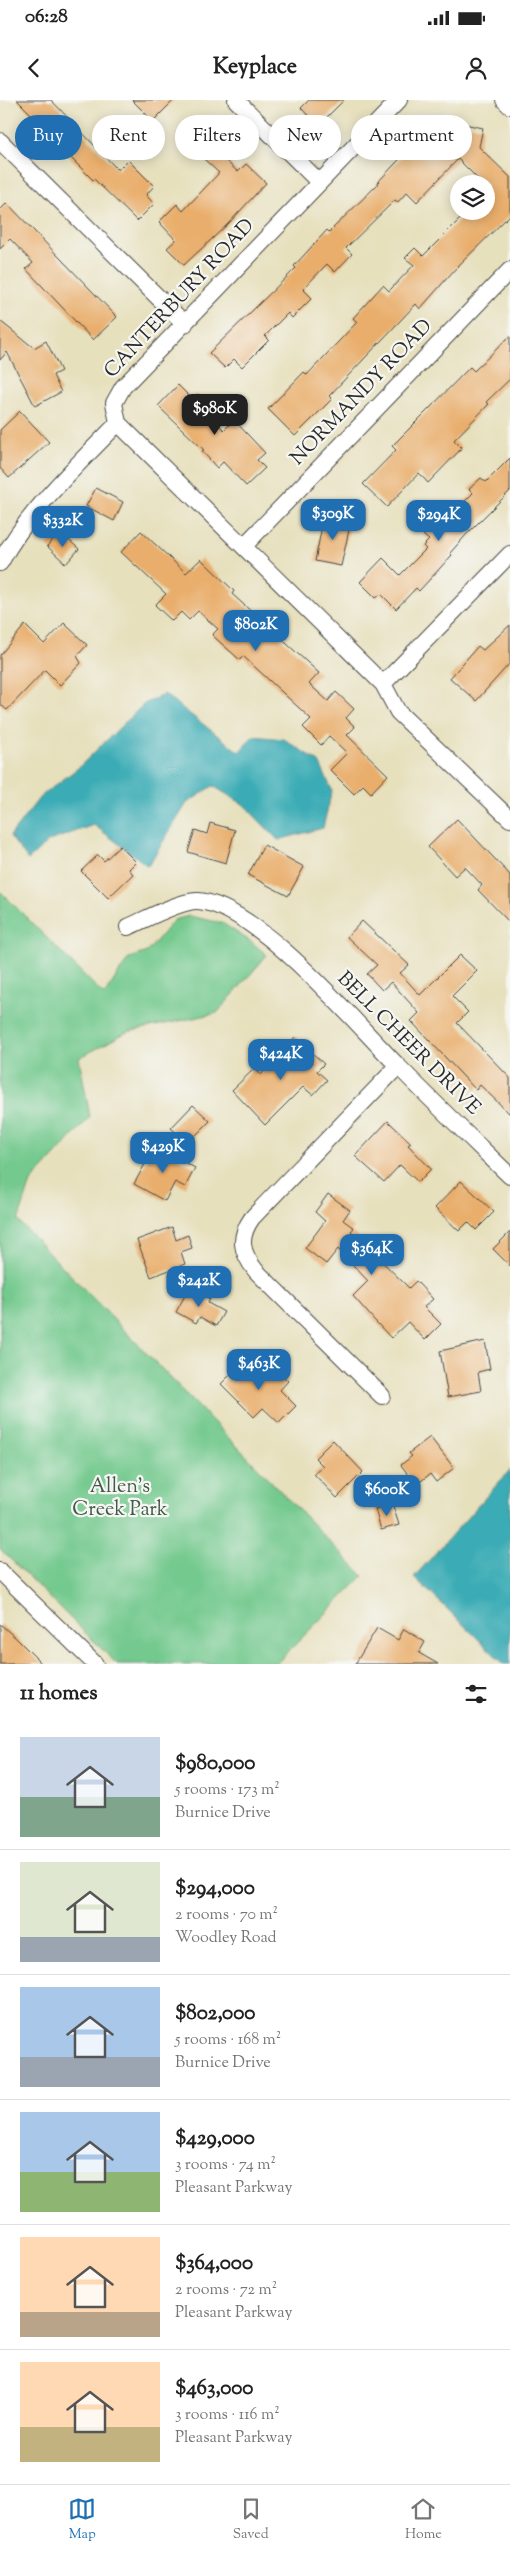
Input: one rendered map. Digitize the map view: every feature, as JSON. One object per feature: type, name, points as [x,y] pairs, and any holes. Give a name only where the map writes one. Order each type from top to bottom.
[{"type":"street","points":[[236,100],[319,182]]},
{"type":"street","name":"CANTERBURY ROAD","points":[[118,423],[114,403],[123,387],[399,100]]},
{"type":"street","points":[[504,100],[510,106]]},
{"type":"street","points":[[0,141],[185,324]]},
{"type":"street","name":"NORMANDY ROAD","points":[[244,546],[510,270]]},
{"type":"street","points":[[0,563],[24,524],[40,504],[118,423],[383,684],[398,712],[404,719],[510,819]]},
{"type":"street","points":[[383,684],[510,554]]},
{"type":"street","name":"BELL CHEER DRIVE","points":[[128,927],[166,910],[198,901],[234,912],[275,943],[314,979],[398,1066],[510,1176]]},
{"type":"street","points":[[382,1396],[256,1271],[247,1260],[241,1245],[244,1229],[252,1218],[398,1066]]},
{"type":"street","points":[[0,1571],[94,1664]]},
{"type":"green space","name":"Allen's Creek Park","points":[[0,891],[104,995],[129,958],[147,952],[174,920],[189,916],[222,923],[250,941],[267,955],[217,1013],[127,1032],[79,1058],[90,1117],[31,1182],[18,1221],[363,1576],[276,1664],[117,1664],[0,1549]]},
{"type":"water","points":[[164,694],[239,752],[253,736],[284,739],[319,762],[332,790],[323,828],[278,840],[243,804],[213,786],[187,803],[148,866],[94,825],[49,841],[28,860],[10,836],[40,797],[78,768],[144,704]]},
{"type":"water","points":[[510,1470],[510,1664],[504,1664],[414,1577]]},
{"type":"building","points":[[17,100],[51,100],[65,115],[32,115]]},
{"type":"building","points":[[132,100],[174,100],[159,115],[147,115]]},
{"type":"building","points":[[309,100],[344,100],[329,115],[308,115],[301,108]]},
{"type":"building","points":[[472,126],[483,128],[479,147],[510,177],[510,215],[456,268],[420,309],[416,304],[329,396],[332,399],[295,436],[268,409],[304,372],[307,375],[357,322],[353,318],[383,285],[389,291],[414,265],[405,258],[415,248],[423,256],[459,220],[495,220],[495,175],[474,175],[459,160],[472,160]]},
{"type":"building","points":[[82,132],[92,143],[92,160],[108,160],[118,170],[128,160],[154,186],[146,195],[154,204],[137,221],[73,160],[82,160]]},
{"type":"building","points":[[205,160],[225,160],[238,172],[246,164],[266,183],[228,224],[184,265],[167,248],[176,240],[159,222],[177,204],[183,211],[219,173]]},
{"type":"building","points":[[399,160],[457,160],[417,202],[407,192],[398,202],[395,200],[346,248],[352,254],[335,272],[327,264],[303,289],[312,298],[292,318],[288,313],[265,336],[269,340],[242,367],[234,359],[225,368],[209,353],[296,268],[294,266],[327,230],[329,232]]},
{"type":"building","points":[[7,203],[117,317],[93,340],[26,269],[33,263],[10,239],[0,249],[0,210]]},
{"type":"building","points":[[0,321],[34,348],[46,341],[61,371],[53,375],[61,392],[35,406],[7,352],[0,360]]},
{"type":"building","points":[[510,336],[510,379],[486,402],[489,404],[454,440],[462,448],[428,483],[419,473],[387,507],[363,484],[396,450],[392,446],[470,367],[474,371]]},
{"type":"building","points":[[178,385],[192,399],[197,394],[208,405],[204,410],[224,430],[234,420],[265,453],[257,460],[265,468],[246,486],[223,462],[217,468],[202,451],[204,450],[158,406]]},
{"type":"building","points":[[20,411],[49,442],[9,478],[0,468],[0,430]]},
{"type":"building","points":[[510,458],[510,491],[466,535],[450,553],[452,555],[419,591],[416,588],[396,609],[381,594],[376,598],[360,582],[383,558],[400,575],[426,549],[423,546],[429,540],[423,535],[440,518],[444,522],[473,493],[469,489],[481,478],[486,482]]},
{"type":"building","points":[[96,488],[123,502],[114,521],[86,506]]},
{"type":"building","points":[[324,516],[351,521],[341,566],[315,561]]},
{"type":"building","points":[[141,531],[186,573],[201,559],[234,591],[232,594],[319,673],[309,684],[328,701],[336,692],[354,709],[346,718],[355,727],[347,735],[388,775],[371,793],[363,785],[354,794],[330,770],[347,753],[329,736],[321,745],[303,727],[311,719],[243,656],[240,660],[212,635],[218,629],[198,611],[189,620],[181,612],[172,621],[155,605],[166,594],[121,552]]},
{"type":"building","points":[[60,532],[79,549],[66,564],[47,546]]},
{"type":"building","points":[[64,623],[87,645],[77,656],[81,663],[60,685],[45,670],[7,710],[0,704],[0,655],[25,625],[44,644]]},
{"type":"building","points":[[510,625],[510,663],[476,701],[450,678],[478,646],[483,650]]},
{"type":"building","points":[[457,819],[510,875],[510,923],[478,890],[482,885],[465,867],[455,876],[428,847]]},
{"type":"building","points":[[210,823],[235,830],[226,863],[188,852],[195,830],[207,834]]},
{"type":"building","points":[[264,845],[304,867],[288,896],[248,875]]},
{"type":"building","points":[[120,846],[136,862],[129,869],[133,874],[108,898],[81,871],[98,855],[104,861]]},
{"type":"building","points":[[362,921],[409,965],[400,973],[420,995],[460,955],[477,971],[452,996],[468,1012],[457,1023],[510,1078],[510,1114],[480,1085],[476,1090],[411,1021],[419,1013],[391,982],[382,990],[367,974],[377,965],[347,937]]},
{"type":"building","points":[[295,1037],[324,1064],[317,1071],[327,1080],[313,1095],[303,1087],[265,1125],[232,1090],[255,1068],[261,1075]]},
{"type":"building","points":[[193,1105],[210,1121],[188,1143],[171,1128]]},
{"type":"building","points":[[388,1121],[411,1143],[408,1145],[431,1169],[418,1182],[400,1165],[384,1182],[355,1156]]},
{"type":"building","points":[[155,1146],[195,1168],[185,1187],[175,1182],[165,1201],[134,1184]]},
{"type":"building","points":[[461,1181],[494,1212],[476,1230],[468,1222],[459,1231],[435,1208]]},
{"type":"building","points":[[328,1194],[350,1210],[343,1220],[354,1228],[351,1231],[409,1288],[416,1281],[433,1299],[424,1307],[441,1324],[425,1340],[408,1322],[391,1338],[353,1296],[368,1281],[338,1249],[326,1264],[305,1248],[325,1221],[315,1212]]},
{"type":"building","points":[[172,1227],[176,1240],[188,1235],[192,1248],[181,1252],[185,1264],[151,1277],[137,1240]]},
{"type":"building","points":[[510,1232],[510,1266],[493,1249]]},
{"type":"building","points":[[189,1288],[210,1299],[208,1303],[224,1312],[216,1326],[200,1317],[196,1323],[176,1312]]},
{"type":"building","points":[[485,1341],[490,1369],[478,1372],[481,1391],[448,1397],[440,1351]]},
{"type":"building","points":[[246,1359],[267,1379],[276,1369],[288,1381],[280,1390],[296,1406],[279,1423],[263,1408],[254,1417],[221,1384]]},
{"type":"building","points":[[430,1437],[454,1468],[436,1482],[430,1474],[416,1485],[401,1465],[412,1456],[409,1453]]},
{"type":"building","points":[[333,1440],[363,1472],[337,1498],[314,1474],[323,1466],[315,1458]]},
{"type":"building","points":[[392,1503],[399,1525],[381,1530],[375,1509]]},
{"type":"building","points":[[0,1624],[17,1639],[42,1664],[0,1664]]},
{"type":"building","points":[[377,1628],[398,1640],[404,1629],[425,1642],[419,1653],[438,1664],[355,1664]]}]
